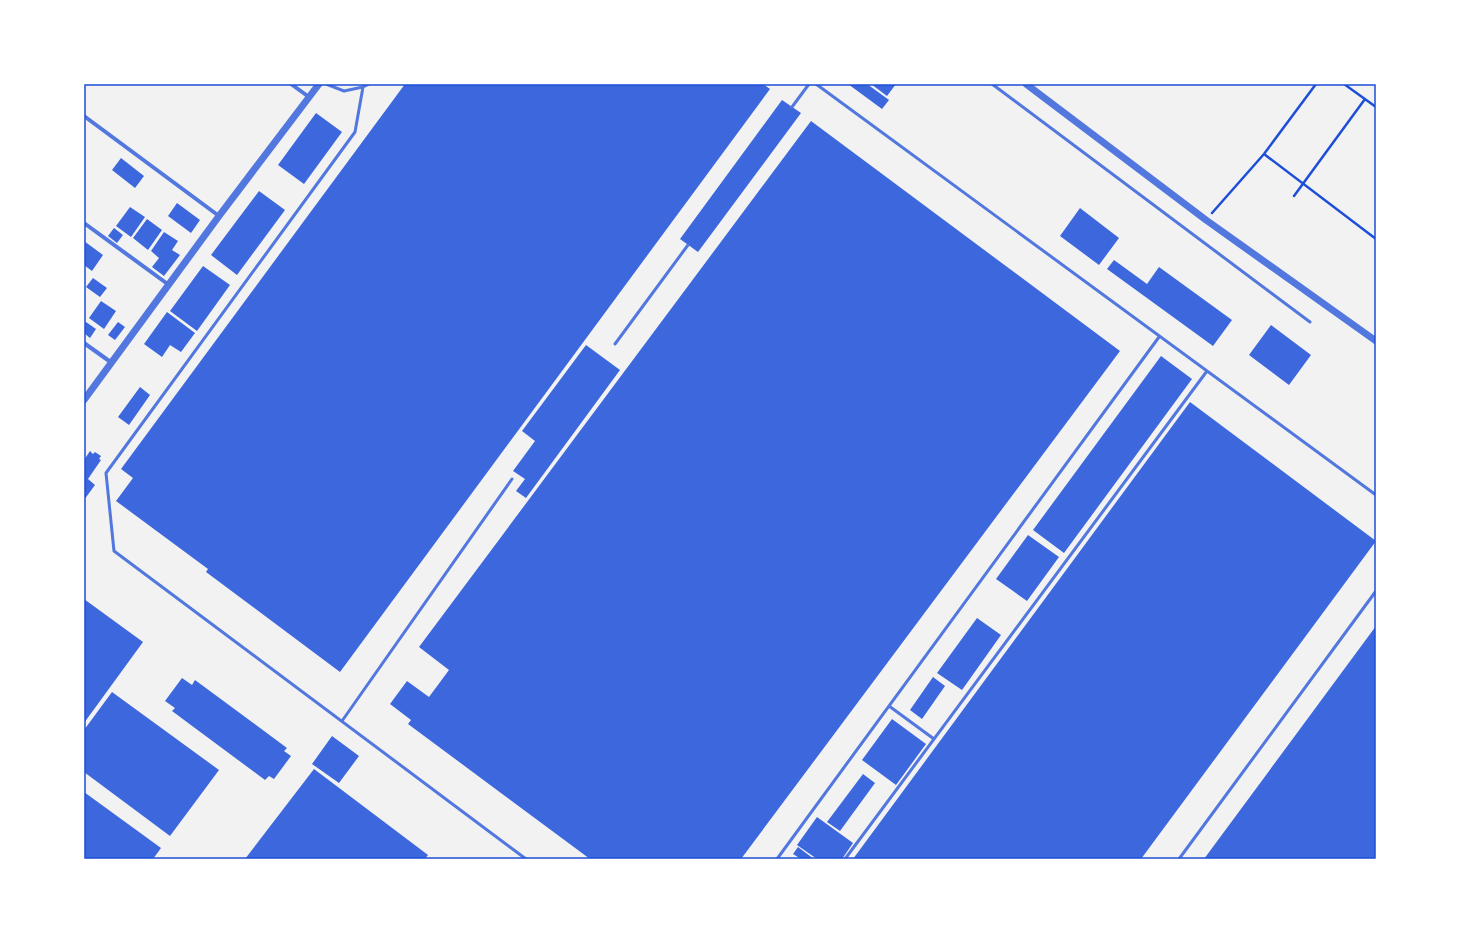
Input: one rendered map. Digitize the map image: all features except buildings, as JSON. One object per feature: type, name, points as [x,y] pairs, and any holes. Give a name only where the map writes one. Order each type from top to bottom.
[{"type":"street","points":[[291,84],[309,97]]},
{"type":"street","points":[[84,400],[219,216],[319,84]]},
{"type":"street","points":[[1026,84],[1206,220],[1376,341]]},
{"type":"street","points":[[84,116],[219,216]]},
{"type":"street","points":[[84,223],[169,285]]},
{"type":"street","points":[[84,342],[112,363]]},
{"type":"lane","points":[[326,84],[344,91],[363,87],[369,84]]},
{"type":"lane","points":[[792,107],[809,84]]},
{"type":"lane","points":[[816,84],[1376,495]]},
{"type":"lane","points":[[992,84],[1310,322]]},
{"type":"lane","points":[[363,87],[355,132],[106,473],[114,551],[526,859]]},
{"type":"lane","points":[[614,344],[688,245]]},
{"type":"lane","points":[[778,859],[1159,337]]},
{"type":"lane","points":[[845,859],[1207,371]]},
{"type":"lane","points":[[342,721],[512,479]]},
{"type":"lane","points":[[1179,859],[1376,591]]},
{"type":"lane","points":[[889,706],[934,739]]},
{"type":"path","points":[[1206,220],[1264,154],[1316,84]]},
{"type":"path","points":[[1344,84],[1376,107]]},
{"type":"path","points":[[1294,196],[1302,182],[1365,99]]},
{"type":"path","points":[[1264,154],[1376,240]]}]
